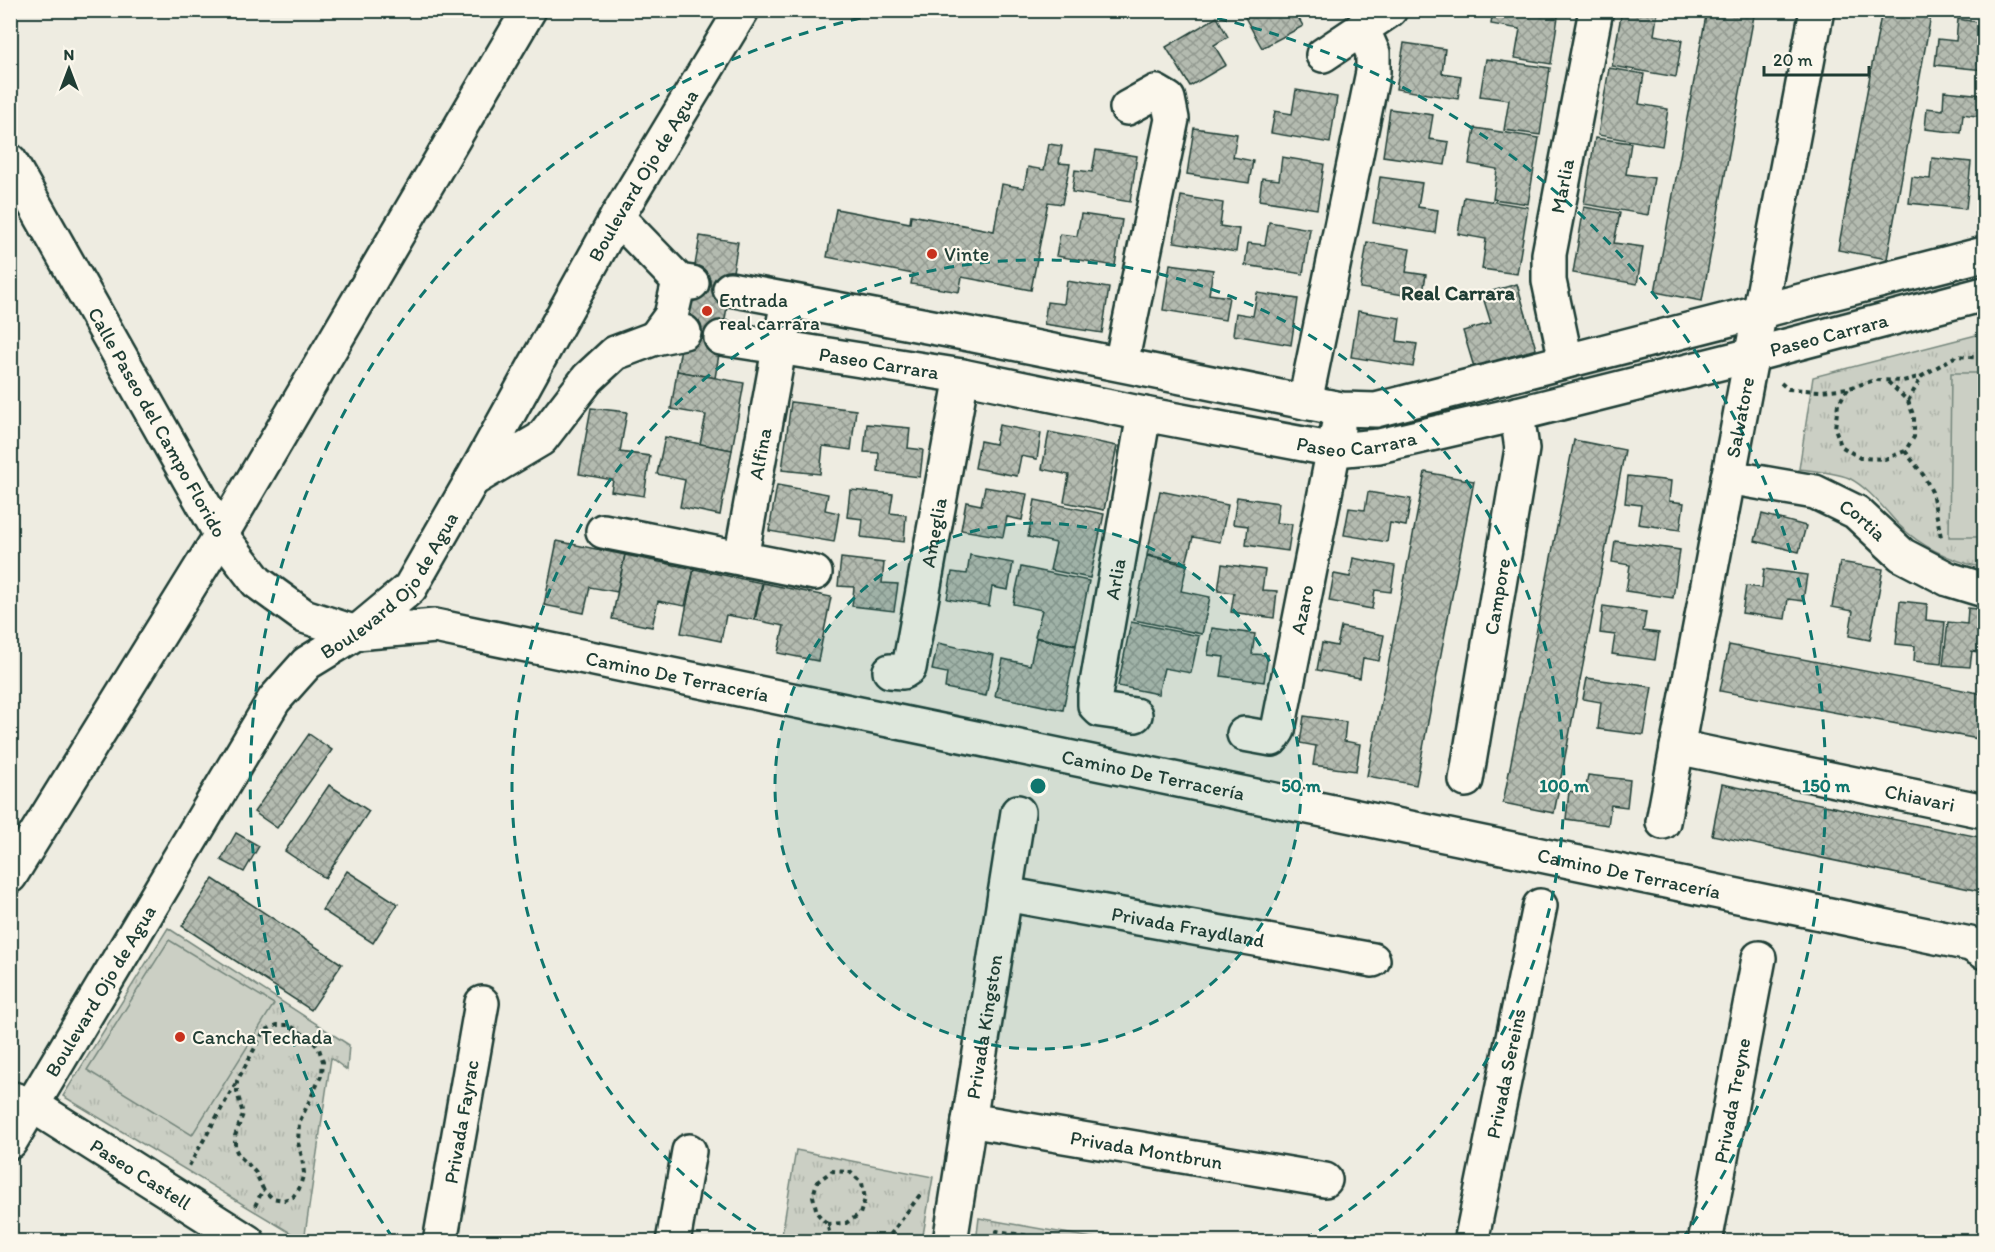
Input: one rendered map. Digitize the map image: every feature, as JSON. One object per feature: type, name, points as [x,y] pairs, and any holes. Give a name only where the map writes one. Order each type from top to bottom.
[{"type":"street","points":[[10,876],[221,535],[529,10]]},
{"type":"street","name":"Boulevard Ojo de Agua","points":[[10,1142],[21,1102],[274,700],[307,663],[356,633],[410,588],[617,217],[742,10]]},
{"type":"street","points":[[1323,55],[1390,10]]},
{"type":"street","name":"Marlia","points":[[1566,361],[1549,281],[1549,254],[1596,10]]},
{"type":"street","name":"Salvatore","points":[[1663,822],[1817,10]]},
{"type":"street","points":[[1305,402],[1373,72],[1373,53],[1362,28]]},
{"type":"street","points":[[1121,364],[1172,119],[1168,99],[1156,92],[1128,108]]},
{"type":"street","name":"Calle Paseo del Campo Florido","points":[[10,161],[221,535],[257,582],[304,616],[356,633]]},
{"type":"street","points":[[472,480],[541,440],[588,378],[615,353],[669,335],[671,316],[686,282],[617,217]]},
{"type":"street","name":"Paseo Carrara","points":[[730,289],[1341,409],[1376,410],[1984,254]]},
{"type":"street","name":"Paseo Carrara","points":[[721,338],[962,376],[1144,414],[1335,450],[1379,446],[1517,414],[1984,294]]},
{"type":"street","name":"Alfina","points":[[741,558],[788,300]]},
{"type":"street","name":"Ameglia","points":[[890,671],[903,672],[909,668],[962,376]]},
{"type":"street","points":[[1335,450],[1341,409]]},
{"type":"street","name":"Arlia","points":[[1135,715],[1101,710],[1095,705],[1095,695],[1144,414]]},
{"type":"street","name":"Campore","points":[[1466,780],[1522,449],[1517,414]]},
{"type":"street","name":"Azaro","points":[[1244,734],[1272,739],[1278,730],[1335,450]]},
{"type":"street","name":"Cortia","points":[[1728,477],[1815,492],[1856,512],[1902,555],[1948,579],[1984,590]]},
{"type":"street","points":[[603,531],[815,573]]},
{"type":"street","name":"Camino De Terracería","points":[[356,633],[435,626],[1958,942],[1984,952]]},
{"type":"street","name":"Chiavari","points":[[1677,747],[1984,811]]},
{"type":"street","name":"Privada Kingston","points":[[950,1242],[1018,812]]},
{"type":"street","name":"Privada Fraydland","points":[[1005,894],[1373,960]]},
{"type":"street","name":"Privada Sereins","points":[[1471,1242],[1540,906]]},
{"type":"street","name":"Privada Treyne","points":[[1705,1242],[1758,958]]},
{"type":"street","name":"Privada Fayrac","points":[[440,1242],[482,1003]]},
{"type":"street","name":"Paseo Castell","points":[[21,1102],[248,1242]]},
{"type":"street","name":"Privada Montbrun","points":[[969,1120],[1325,1180]]},
{"type":"street","points":[[672,1242],[689,1151]]},
{"type":"path","points":[[1752,355],[1788,389],[1820,391],[1849,388],[1875,380],[1903,381],[1922,376],[1956,356],[1984,357]]},
{"type":"path","points":[[1908,400],[1922,376]]},
{"type":"path","points":[[1849,388],[1838,404],[1835,428],[1841,446],[1860,458],[1885,459],[1905,451],[1914,437],[1914,417],[1908,400],[1886,380]]},
{"type":"path","points":[[1905,451],[1924,476],[1932,492],[1942,541]]},
{"type":"path","points":[[173,1194],[264,1031],[277,1025],[289,1025],[312,1041],[319,1049],[323,1061],[322,1074],[299,1122],[298,1143],[304,1173],[299,1190],[292,1197],[284,1200],[272,1198],[263,1190],[256,1173],[238,1156],[235,1137],[243,1114],[237,1092],[237,1081]]},
{"type":"path","points":[[827,1224],[846,1223],[860,1214],[865,1199],[862,1183],[850,1172],[832,1171],[817,1182],[813,1196],[817,1213],[827,1224],[832,1242]]},
{"type":"path","points":[[885,1242],[927,1185],[959,1190]]},
{"type":"path","points":[[996,1242],[997,1231],[1068,1242]]},
{"type":"green space","points":[[1984,333],[1984,568],[1961,562],[1928,547],[1899,525],[1857,482],[1831,473],[1799,469],[1813,377]]},
{"type":"green space","points":[[1951,373],[1984,373],[1984,537],[1949,537]]},
{"type":"green space","points":[[168,928],[349,1045],[347,1070],[331,1058],[304,1241],[63,1096]]},
{"type":"green space","name":"Cancha Techada","points":[[169,940],[274,1004],[192,1135],[87,1070]]},
{"type":"green space","points":[[796,1150],[933,1177],[922,1241],[781,1241]]},
{"type":"green space","points":[[979,1218],[1109,1241],[976,1242]]},
{"type":"building","points":[[1241,10],[1294,10],[1303,26],[1262,48]]},
{"type":"building","points":[[1493,10],[1559,10],[1551,64],[1515,58],[1520,29],[1491,24]]},
{"type":"building","points":[[1622,10],[1658,10],[1654,35],[1682,40],[1676,77],[1612,66]]},
{"type":"building","points":[[1707,10],[1755,10],[1702,301],[1655,292]]},
{"type":"building","points":[[1882,10],[1932,10],[1887,259],[1838,250]]},
{"type":"building","points":[[1217,17],[1228,37],[1214,45],[1226,65],[1190,86],[1166,47]]},
{"type":"building","points":[[1958,19],[1984,23],[1984,70],[1935,65],[1938,39],[1956,41]]},
{"type":"building","points":[[1404,43],[1445,49],[1442,73],[1461,76],[1458,99],[1396,89]]},
{"type":"building","points":[[1486,59],[1550,68],[1540,135],[1504,130],[1509,100],[1480,96]]},
{"type":"building","points":[[1609,68],[1644,74],[1639,104],[1668,109],[1662,146],[1598,135]]},
{"type":"building","points":[[1296,90],[1337,97],[1330,143],[1271,133],[1275,111],[1292,114]]},
{"type":"building","points":[[1944,91],[1984,95],[1982,117],[1963,114],[1961,133],[1925,129],[1927,108],[1943,110]]},
{"type":"building","points":[[1390,109],[1433,115],[1429,139],[1449,142],[1445,165],[1383,156]]},
{"type":"building","points":[[1194,128],[1237,134],[1233,157],[1253,161],[1249,183],[1187,174]]},
{"type":"building","points":[[1475,128],[1539,138],[1528,204],[1493,199],[1497,169],[1469,164]]},
{"type":"building","points":[[1595,138],[1631,143],[1626,174],[1654,178],[1648,215],[1584,204]]},
{"type":"building","points":[[1049,144],[1062,146],[1059,163],[1070,164],[1062,204],[1048,202],[1031,290],[962,277],[959,292],[911,284],[913,274],[827,257],[836,209],[910,223],[911,215],[994,231],[1002,184],[1024,188],[1028,167],[1044,170]]},
{"type":"building","points":[[1096,150],[1137,156],[1130,202],[1072,192],[1075,170],[1092,172]]},
{"type":"building","points":[[1282,157],[1324,164],[1317,209],[1259,200],[1262,178],[1279,180]]},
{"type":"building","points":[[1932,158],[1971,162],[1966,209],[1909,203],[1912,177],[1930,179]]},
{"type":"building","points":[[1380,177],[1422,183],[1418,207],[1438,210],[1435,233],[1373,223]]},
{"type":"building","points":[[1181,196],[1223,203],[1220,226],[1239,229],[1236,252],[1174,242]]},
{"type":"building","points":[[1464,197],[1528,207],[1517,274],[1482,269],[1486,239],[1458,234]]},
{"type":"building","points":[[1584,207],[1620,213],[1614,243],[1643,247],[1637,284],[1573,273]]},
{"type":"building","points":[[1081,214],[1122,220],[1115,266],[1056,256],[1060,234],[1077,236]]},
{"type":"building","points":[[1269,222],[1310,229],[1303,274],[1245,265],[1248,243],[1265,245]]},
{"type":"building","name":"Entrada real carrara","points":[[700,236],[738,242],[715,378],[677,371]]},
{"type":"building","points":[[1367,242],[1410,249],[1406,272],[1426,275],[1422,298],[1360,288]]},
{"type":"building","points":[[1170,264],[1213,270],[1209,294],[1229,297],[1225,320],[1163,310]]},
{"type":"building","points":[[1067,281],[1109,288],[1102,333],[1044,324],[1047,302],[1064,304]]},
{"type":"building","points":[[1517,284],[1536,349],[1474,367],[1463,331],[1491,323],[1482,294]]},
{"type":"building","points":[[1257,293],[1298,299],[1291,345],[1233,335],[1236,313],[1253,316]]},
{"type":"building","points":[[1358,311],[1400,318],[1397,341],[1417,344],[1413,367],[1351,357]]},
{"type":"building","points":[[677,371],[744,383],[732,450],[700,444],[706,415],[671,409]]},
{"type":"building","points":[[791,402],[856,410],[851,450],[823,446],[820,474],[782,470]]},
{"type":"building","points":[[591,408],[627,412],[620,452],[650,456],[644,496],[611,491],[613,480],[579,474]]},
{"type":"building","points":[[867,424],[910,428],[908,448],[923,450],[920,477],[878,472],[879,453],[864,452]]},
{"type":"building","points":[[999,425],[1041,433],[1037,459],[1021,456],[1017,476],[975,468],[980,441],[995,444]]},
{"type":"building","points":[[1049,432],[1117,446],[1104,510],[1064,502],[1069,475],[1042,469]]},
{"type":"building","points":[[665,437],[732,450],[720,515],[680,507],[685,480],[657,474]]},
{"type":"building","points":[[1574,440],[1625,450],[1554,813],[1503,803]]},
{"type":"building","points":[[1425,472],[1474,481],[1416,785],[1367,776]]},
{"type":"building","points":[[1628,476],[1671,481],[1669,501],[1684,503],[1680,530],[1638,524],[1641,505],[1625,503]]},
{"type":"building","points":[[777,485],[828,494],[825,510],[839,513],[834,542],[769,531]]},
{"type":"building","points":[[985,487],[1027,494],[1022,520],[1007,517],[1003,537],[961,530],[966,502],[981,505]]},
{"type":"building","points":[[850,490],[893,494],[890,513],[906,515],[904,542],[861,537],[863,519],[847,517]]},
{"type":"building","points":[[1160,491],[1228,505],[1220,542],[1193,537],[1186,563],[1147,555]]},
{"type":"building","points":[[1368,492],[1411,499],[1406,526],[1390,523],[1387,542],[1344,535],[1349,508],[1365,510]]},
{"type":"building","points":[[1237,497],[1279,503],[1276,523],[1292,524],[1288,551],[1246,545],[1248,526],[1233,524]]},
{"type":"building","points":[[1035,500],[1104,514],[1090,578],[1050,570],[1056,543],[1028,537]]},
{"type":"building","points":[[1762,514],[1806,526],[1799,552],[1755,541]]},
{"type":"building","points":[[557,541],[625,555],[617,592],[590,587],[584,613],[544,605]]},
{"type":"building","points":[[1615,541],[1680,550],[1673,598],[1626,591],[1630,565],[1612,562]]},
{"type":"building","points":[[625,555],[694,569],[685,606],[658,601],[652,627],[612,619]]},
{"type":"building","points":[[970,555],[1013,563],[1008,590],[992,587],[989,606],[947,599],[952,572],[967,574]]},
{"type":"building","points":[[1147,556],[1187,565],[1181,591],[1210,597],[1202,634],[1134,620]]},
{"type":"building","points":[[841,558],[884,563],[882,583],[898,584],[894,611],[852,606],[854,587],[838,586]]},
{"type":"building","points":[[1353,558],[1395,566],[1391,592],[1375,590],[1372,609],[1329,601],[1334,574],[1350,577]]},
{"type":"building","points":[[1840,562],[1883,569],[1870,640],[1849,636],[1853,611],[1832,607]]},
{"type":"building","points":[[1222,564],[1265,570],[1262,590],[1277,591],[1274,618],[1231,612],[1234,593],[1218,591]]},
{"type":"building","points":[[1021,567],[1089,581],[1076,645],[1035,637],[1042,610],[1013,604]]},
{"type":"building","points":[[694,569],[762,583],[754,620],[726,615],[721,641],[681,633]]},
{"type":"building","points":[[1764,569],[1807,575],[1803,601],[1788,599],[1785,619],[1742,613],[1746,586],[1762,588]]},
{"type":"building","points":[[763,583],[831,597],[818,661],[778,653],[784,626],[755,620]]},
{"type":"building","points":[[1900,601],[1927,604],[1926,620],[1945,622],[1941,664],[1914,661],[1915,646],[1896,644]]},
{"type":"building","points":[[1603,606],[1646,612],[1643,631],[1659,633],[1655,660],[1612,654],[1615,635],[1600,633]]},
{"type":"building","points":[[1968,608],[1984,610],[1984,653],[1972,651],[1970,667],[1943,665],[1948,622],[1967,624]]},
{"type":"building","points":[[1131,622],[1199,636],[1191,673],[1164,668],[1158,694],[1118,686]]},
{"type":"building","points":[[1341,627],[1384,635],[1379,661],[1363,658],[1360,678],[1317,670],[1322,643],[1337,646]]},
{"type":"building","points":[[1212,628],[1255,634],[1252,654],[1268,655],[1264,682],[1221,676],[1224,657],[1208,655]]},
{"type":"building","points":[[1036,638],[1076,646],[1063,710],[995,696],[1003,659],[1030,665]]},
{"type":"building","points":[[938,643],[994,655],[986,696],[945,688],[947,673],[932,670]]},
{"type":"building","points":[[1729,645],[1984,694],[1984,740],[1720,691]]},
{"type":"building","points":[[1587,678],[1652,687],[1644,735],[1598,729],[1601,702],[1583,699]]},
{"type":"building","points":[[1304,716],[1346,722],[1344,741],[1360,744],[1356,771],[1313,765],[1316,746],[1300,743]]},
{"type":"building","points":[[309,734],[332,750],[277,828],[254,812]]},
{"type":"building","points":[[1588,775],[1630,780],[1627,807],[1611,805],[1608,825],[1566,819],[1569,791],[1585,794]]},
{"type":"building","points":[[1722,784],[1984,838],[1984,892],[1712,835]]},
{"type":"building","points":[[329,785],[369,811],[325,878],[285,851]]},
{"type":"building","points":[[236,833],[259,846],[244,872],[221,860]]},
{"type":"building","points":[[347,871],[398,904],[373,943],[322,910]]},
{"type":"building","points":[[213,879],[342,964],[311,1010],[182,926]]},
{"type":"place","name":"Vinte","points":[[932,254]]},
{"type":"place","name":"Entrada real carrara","points":[[707,311]]},
{"type":"place","name":"Cancha Techada","points":[[180,1037]]},
{"type":"district","name":"Real Carrara","points":[[1458,293]]}]
